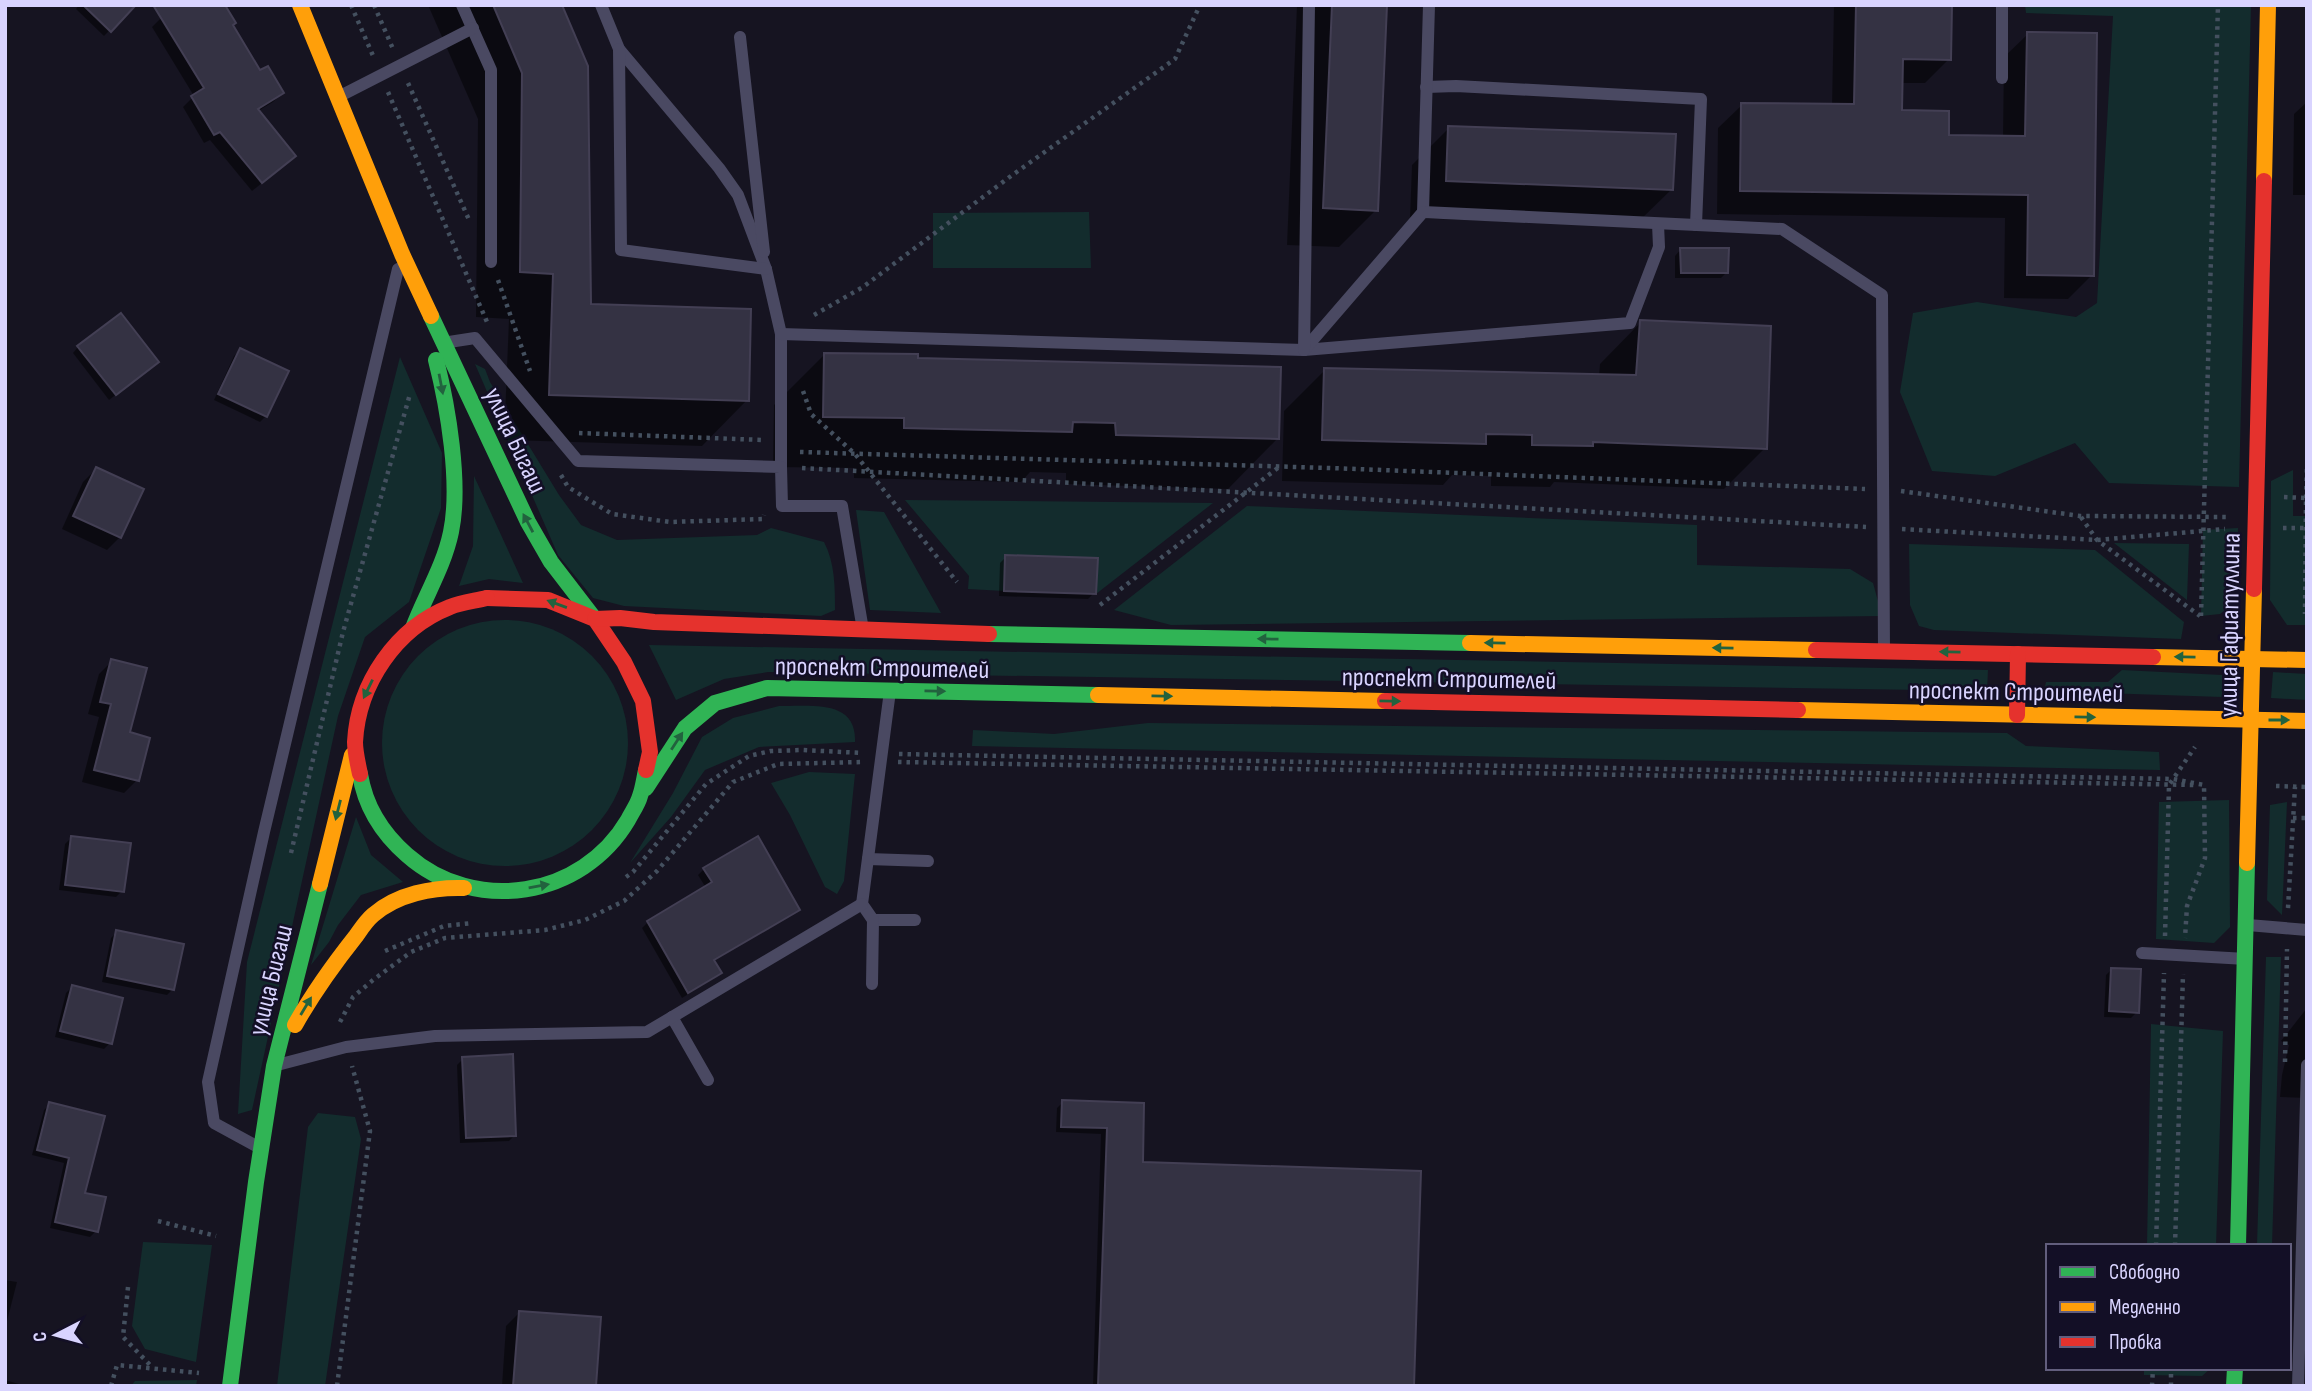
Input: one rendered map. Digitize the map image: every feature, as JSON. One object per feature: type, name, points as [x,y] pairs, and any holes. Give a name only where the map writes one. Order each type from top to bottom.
[{"type":"street","name":"улица Бигаш","points":[[300,5],[402,254],[528,522],[551,562],[624,662],[643,701],[650,752],[640,798]]},
{"type":"street","name":"улица Гафиатуллина","points":[[2238,1244],[2268,5]]},
{"type":"street","name":"улица Бигаш","points":[[230,1381],[274,1066],[355,744],[363,699],[383,659],[413,628],[425,595],[441,565],[452,530],[451,436],[441,378],[411,271]]},
{"type":"street","points":[[413,628],[450,607],[487,598],[548,600],[595,619]]},
{"type":"street","name":"проспект Строителей","points":[[595,619],[863,630],[2307,660]]},
{"type":"street","points":[[2017,715],[2018,654]]},
{"type":"street","name":"проспект Строителей","points":[[506,892],[551,884],[587,866],[618,836],[685,728],[715,703],[767,688],[2307,721]]},
{"type":"street","points":[[355,744],[363,793],[388,838],[423,869],[462,887],[506,892]]},
{"type":"street","name":"улица Бигаш","points":[[274,1066],[306,1005],[342,952],[373,916],[410,895],[447,887],[506,892]]},
{"type":"lane","points":[[462,5],[491,70],[491,262]]},
{"type":"lane","points":[[601,5],[619,49],[719,168],[738,195],[766,270]]},
{"type":"lane","points":[[1304,350],[1309,5]]},
{"type":"lane","points":[[1304,350],[1423,212],[1429,5]]},
{"type":"lane","points":[[2002,5],[2002,78]]},
{"type":"lane","points":[[338,97],[473,28]]},
{"type":"lane","points":[[740,37],[766,270],[781,334],[782,506],[842,506],[863,630]]},
{"type":"lane","points":[[619,49],[621,250],[766,270]]},
{"type":"lane","points":[[1426,87],[1456,86],[1701,99],[1696,225]]},
{"type":"lane","points":[[1423,212],[1782,229],[1882,295],[1884,651]]},
{"type":"lane","points":[[781,334],[1304,350],[1630,323],[1659,247],[1658,224]]},
{"type":"lane","points":[[261,1149],[214,1124],[208,1082],[270,806],[402,254]]},
{"type":"lane","points":[[444,343],[475,338],[578,461],[780,467]]},
{"type":"lane","points":[[872,984],[873,919],[862,904],[890,690]]},
{"type":"lane","points":[[868,859],[928,861]]},
{"type":"lane","points":[[274,1066],[346,1047],[435,1036],[647,1032],[862,904]]},
{"type":"lane","points":[[873,919],[915,920]]},
{"type":"lane","points":[[2247,925],[2307,930]]},
{"type":"lane","points":[[2141,953],[2246,959]]},
{"type":"lane","points":[[672,1017],[708,1080]]},
{"type":"lane","points":[[2298,1386],[2307,1065]]},
{"type":"path","points":[[351,5],[487,322]]},
{"type":"path","points":[[374,5],[472,226]]},
{"type":"path","points":[[781,334],[863,287],[1011,176],[1175,59],[1200,5]]},
{"type":"path","points":[[2080,516],[2097,540],[2201,617],[2218,5]]},
{"type":"path","points":[[491,262],[531,375]]},
{"type":"path","points":[[798,380],[811,414],[855,454],[957,582]]},
{"type":"path","points":[[542,419],[570,432],[781,440],[801,452],[1884,489],[2080,516],[2233,518]]},
{"type":"path","points":[[556,466],[568,487],[612,514],[670,522],[763,519],[767,506]]},
{"type":"path","points":[[2305,614],[2307,466]]},
{"type":"path","points":[[780,467],[2097,540],[2219,529]]},
{"type":"path","points":[[1097,607],[1279,467]]},
{"type":"path","points":[[2284,497],[2306,498]]},
{"type":"path","points":[[2270,527],[2306,528]]},
{"type":"path","points":[[2156,1244],[2169,785],[2195,746]]},
{"type":"path","points":[[880,758],[2214,785]]},
{"type":"path","points":[[337,1386],[370,1131],[340,1022],[353,997],[411,952],[444,938],[545,930],[585,920],[624,901],[657,871],[733,782],[778,764],[880,758],[2173,779],[2204,785]]},
{"type":"path","points":[[2175,1244],[2183,956],[2187,906],[2205,858],[2204,785]]},
{"type":"path","points":[[2276,786],[2307,787]]},
{"type":"path","points":[[2285,1066],[2287,928],[2295,787]]},
{"type":"path","points":[[2293,818],[2307,818]]},
{"type":"path","points":[[158,1221],[248,1244]]},
{"type":"path","points":[[128,1287],[123,1337],[153,1369]]},
{"type":"path","points":[[111,1386],[117,1365],[230,1381]]},
{"type":"green space","points":[[2025,5],[2251,5],[2239,487],[2109,483],[2075,443],[1995,476],[1932,471],[1900,392],[1913,313],[1977,302],[2076,317],[2097,303],[2113,16],[2026,13]]},
{"type":"green space","points":[[1089,212],[1091,268],[933,268],[933,213]]},
{"type":"green space","points":[[400,357],[442,453],[441,508],[409,602],[365,637],[338,716],[252,1110],[238,1114],[247,962]]},
{"type":"green space","points":[[475,364],[485,369],[490,382],[559,495],[581,525],[617,540],[757,535],[771,528],[824,542],[832,567],[835,610],[821,616],[624,606],[593,598],[558,555]]},
{"type":"green space","points":[[2293,470],[2293,516],[2307,516],[2307,625],[2287,625],[2270,600],[2271,481]]},
{"type":"green space","points":[[474,476],[523,583],[489,579],[459,586],[473,546]]},
{"type":"green space","points":[[905,500],[1213,503],[1096,594],[1097,558],[1006,555],[1004,591],[968,589],[969,576]]},
{"type":"green space","points":[[1247,506],[1697,525],[1697,565],[1850,569],[1873,583],[1882,616],[1171,625],[1114,610]]},
{"type":"green space","points":[[856,510],[884,512],[941,613],[870,610]]},
{"type":"green space","points":[[2238,528],[2234,603],[2220,614],[2201,616],[2203,530]]},
{"type":"green space","points":[[2114,543],[2189,544],[2187,600]]},
{"type":"green space","points":[[1909,544],[2095,550],[2184,622],[2181,639],[1934,630],[1919,626],[1910,605]]},
{"type":"green space","points":[[505,620],[529,622],[552,629],[592,656],[619,696],[626,719],[626,767],[619,790],[592,830],[552,857],[529,864],[505,866],[481,864],[458,857],[418,830],[391,790],[384,767],[382,743],[384,719],[391,696],[418,656],[458,629],[481,622]]},
{"type":"green space","points":[[649,645],[1988,670],[1987,691],[768,672],[724,679],[676,700]]},
{"type":"green space","points":[[2122,670],[2222,675],[2222,697],[2044,691],[2046,682],[2108,682]]},
{"type":"green space","points":[[2273,672],[2307,674],[2307,700],[2271,698]]},
{"type":"green space","points":[[779,706],[816,706],[839,712],[848,718],[855,742],[759,747],[705,770],[671,817],[630,863],[673,793],[702,737],[733,718]]},
{"type":"green space","points":[[1148,723],[2007,733],[2026,746],[2159,752],[2160,770],[972,746],[973,730],[1054,734]]},
{"type":"green space","points":[[809,772],[855,774],[844,881],[837,894],[825,887],[790,815],[771,783]]},
{"type":"green space","points":[[2229,800],[2230,927],[2214,943],[2156,939],[2159,802]]},
{"type":"green space","points":[[2287,802],[2282,915],[2267,900],[2270,805]]},
{"type":"green space","points":[[356,817],[371,855],[403,882],[361,895],[311,965]]},
{"type":"green space","points":[[2266,957],[2281,957],[2272,1244],[2257,1244]]},
{"type":"green space","points":[[2151,1024],[2223,1031],[2216,1244],[2147,1244]]},
{"type":"green space","points":[[318,1113],[355,1117],[361,1139],[325,1386],[277,1386],[308,1127]]},
{"type":"green space","points":[[143,1242],[212,1245],[196,1362],[145,1349],[132,1326]]},
{"type":"green space","points":[[2144,1370],[2209,1370],[2202,1376],[2144,1375]]},
{"type":"green space","points":[[197,1380],[196,1386],[131,1386],[135,1381]]},
{"type":"building","points":[[83,5],[136,5],[111,32]]},
{"type":"building","points":[[153,5],[225,5],[236,23],[233,25],[260,70],[268,66],[284,93],[258,109],[296,156],[262,183],[220,132],[214,135],[191,96],[204,88]]},
{"type":"building","points":[[493,5],[562,5],[588,66],[591,304],[751,309],[749,401],[549,395],[553,274],[520,272],[522,73]]},
{"type":"building","points":[[1332,5],[1387,5],[1378,211],[1323,208]]},
{"type":"building","points":[[1856,5],[1952,5],[1951,60],[1903,59],[1902,110],[1949,111],[1949,135],[2025,136],[2027,32],[2097,33],[2094,276],[2027,275],[2028,195],[1740,191],[1741,103],[1854,104]]},
{"type":"building","points":[[1448,126],[1676,134],[1673,190],[1446,181]]},
{"type":"building","points":[[1680,248],[1729,248],[1728,273],[1681,273]]},
{"type":"building","points":[[121,313],[159,362],[116,395],[77,346]]},
{"type":"building","points":[[1640,320],[1771,326],[1767,449],[1593,442],[1593,446],[1532,445],[1532,435],[1486,434],[1486,444],[1322,440],[1324,368],[1636,375]]},
{"type":"building","points":[[240,348],[289,371],[267,417],[218,394]]},
{"type":"building","points":[[824,353],[918,354],[918,358],[1281,367],[1279,439],[1116,435],[1115,423],[1073,422],[1072,432],[904,428],[904,418],[823,417]]},
{"type":"building","points":[[96,467],[144,489],[121,538],[73,516]]},
{"type":"building","points":[[1005,555],[1098,558],[1096,594],[1004,591]]},
{"type":"building","points":[[111,659],[147,668],[130,732],[150,738],[139,781],[94,770],[111,704],[100,702]]},
{"type":"building","points":[[71,836],[131,843],[124,892],[65,885]]},
{"type":"building","points":[[758,836],[800,910],[714,960],[722,973],[688,993],[647,921],[712,882],[703,868]]},
{"type":"building","points":[[116,930],[184,944],[174,990],[107,976]]},
{"type":"building","points":[[2111,968],[2141,969],[2139,1013],[2109,1011]]},
{"type":"building","points":[[72,985],[123,998],[112,1044],[60,1031]]},
{"type":"building","points":[[513,1054],[516,1136],[466,1138],[462,1057]]},
{"type":"building","points":[[1062,1100],[1144,1103],[1143,1162],[1421,1171],[1414,1386],[1098,1386],[1107,1128],[1061,1127]]},
{"type":"building","points":[[49,1102],[105,1116],[85,1193],[106,1197],[98,1232],[55,1222],[69,1158],[37,1150]]},
{"type":"building","points":[[519,1311],[601,1317],[596,1386],[513,1386]]},
{"type":"traffic: fast","points":[[431,316],[528,522],[551,562],[594,618]]},
{"type":"traffic: fast","points":[[413,628],[444,557],[454,513],[452,446],[436,360]]},
{"type":"traffic: fast","points":[[989,634],[1470,643]]},
{"type":"traffic: fast","points":[[646,788],[685,728],[715,703],[767,688],[1098,695]]},
{"type":"traffic: fast","points":[[360,774],[362,786],[376,819],[407,855],[434,874],[464,886],[495,891],[526,889],[556,881],[584,867],[608,846],[628,820],[639,799],[646,770]]},
{"type":"traffic: fast","points":[[2238,1244],[2247,863]]},
{"type":"traffic: fast","points":[[230,1386],[274,1066],[320,884]]},
{"type":"traffic: fast","points":[[2234,1386],[2235,1370]]},
{"type":"traffic: slow","points":[[300,5],[402,254],[431,316]]},
{"type":"traffic: slow","points":[[2264,181],[2268,5]]},
{"type":"traffic: slow","points":[[2247,863],[2254,589]]},
{"type":"traffic: slow","points":[[1470,643],[1816,650]]},
{"type":"traffic: slow","points":[[2153,657],[2307,660]]},
{"type":"traffic: slow","points":[[1098,695],[1385,701]]},
{"type":"traffic: slow","points":[[1798,710],[2307,721]]},
{"type":"traffic: slow","points":[[320,884],[352,755]]},
{"type":"traffic: slow","points":[[295,1025],[331,968],[373,915],[393,902],[416,893],[464,888]]},
{"type":"traffic: jam","points":[[2254,589],[2264,181]]},
{"type":"traffic: jam","points":[[487,598],[548,600],[595,619],[624,662],[643,701],[650,752],[646,770]]},
{"type":"traffic: jam","points":[[360,774],[355,746],[358,720],[372,679],[383,661],[397,644],[431,616],[454,605],[487,598]]},
{"type":"traffic: jam","points":[[595,619],[989,634]]},
{"type":"traffic: jam","points":[[1816,650],[2153,657]]},
{"type":"traffic: jam","points":[[2017,715],[2018,654]]},
{"type":"traffic: jam","points":[[1385,701],[1798,710]]}]
